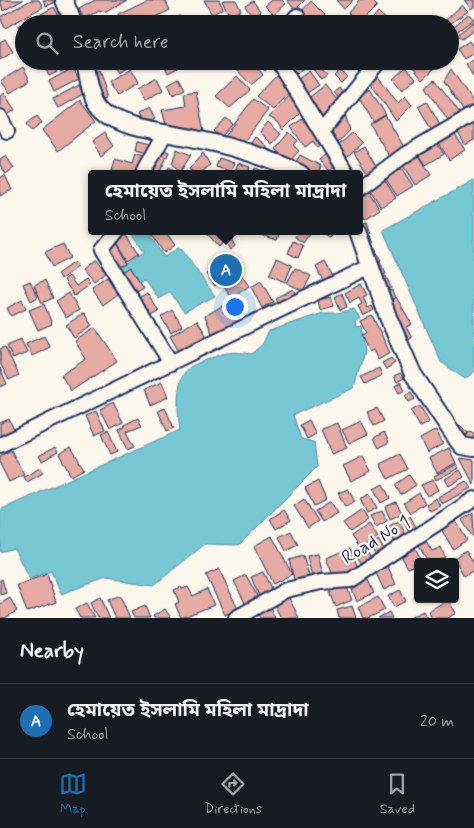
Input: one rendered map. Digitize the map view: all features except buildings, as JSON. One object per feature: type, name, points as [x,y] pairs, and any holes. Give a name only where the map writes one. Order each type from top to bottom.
[{"type":"street","points":[[64,0],[70,15]]},
{"type":"street","points":[[87,70],[90,88],[99,108],[115,120],[197,139],[284,164],[294,170]]},
{"type":"street","points":[[284,70],[346,170]]},
{"type":"street","points":[[322,131],[372,70]]},
{"type":"street","points":[[363,186],[406,154],[474,114]]},
{"type":"street","points":[[0,118],[7,130]]},
{"type":"street","points":[[145,170],[165,133]]},
{"type":"street","points":[[114,235],[101,250],[171,363]]},
{"type":"street","points":[[359,235],[388,317],[413,374],[462,446],[474,448]]},
{"type":"street","points":[[0,444],[371,266]]},
{"type":"street","name":"Road No 1","points":[[236,618],[286,590],[321,582],[351,580],[474,499]]},
{"type":"water","points":[[474,180],[474,372],[465,379],[441,362],[383,230]]},
{"type":"water","points":[[134,235],[150,235],[164,257],[178,248],[182,250],[215,296],[184,312],[170,292],[159,299],[144,278],[130,287],[114,263],[115,242],[128,262],[144,251]]},
{"type":"water","points":[[354,309],[360,318],[355,320],[356,327],[361,326],[364,352],[354,388],[293,415],[301,439],[314,442],[317,467],[239,545],[205,544],[154,585],[106,578],[61,594],[51,571],[29,579],[14,548],[0,552],[0,510],[180,430],[178,393],[182,378],[190,367],[224,354],[234,352],[251,354],[262,345],[269,331],[323,313],[338,313]]},
{"type":"place","name":"হেমায়েত ইসলামি মহিলা মাদ্রাদা","points":[[226,270]]}]
